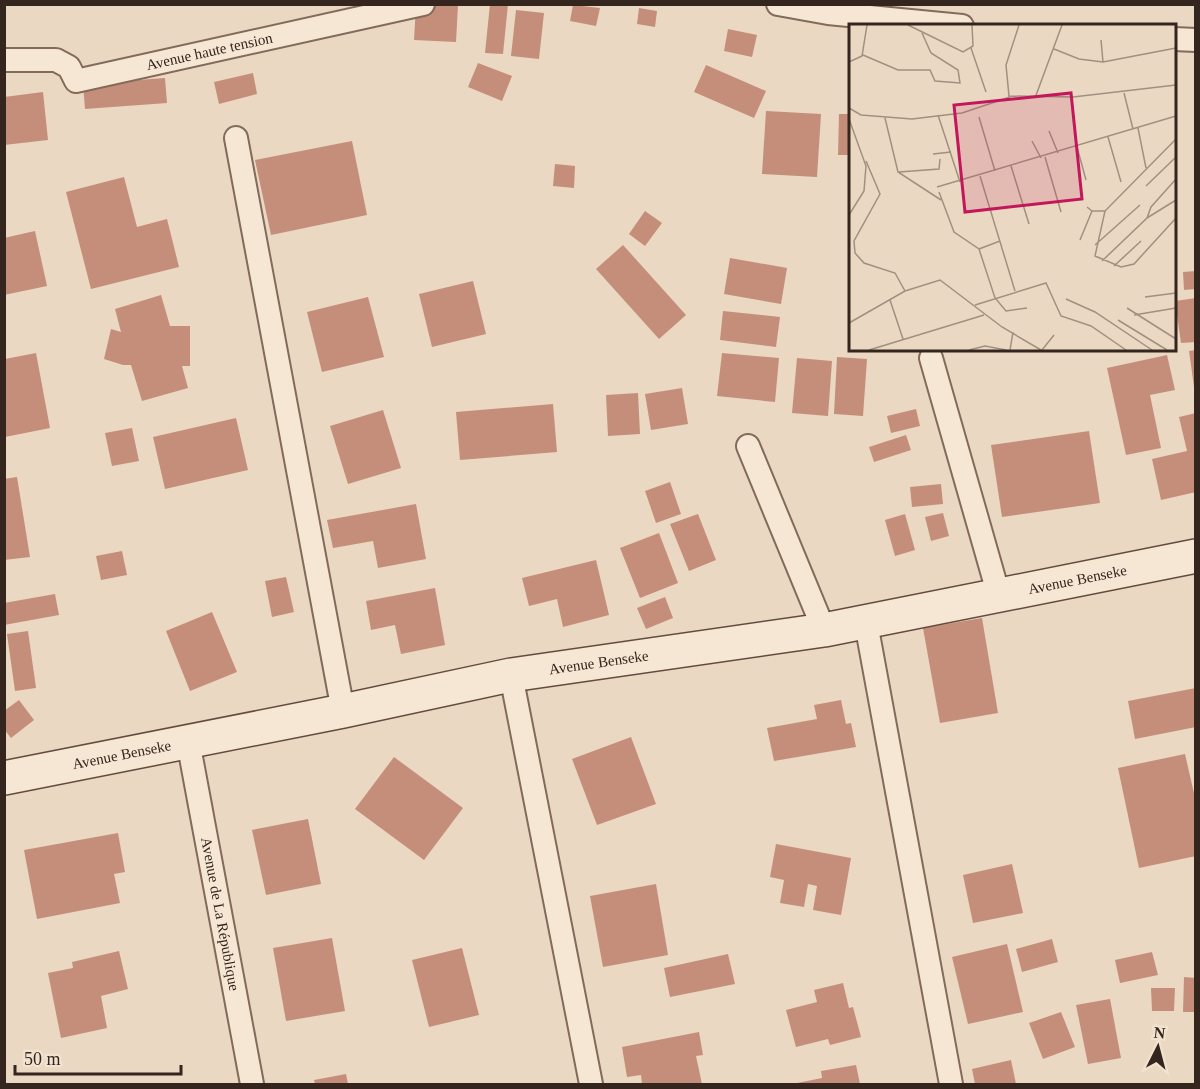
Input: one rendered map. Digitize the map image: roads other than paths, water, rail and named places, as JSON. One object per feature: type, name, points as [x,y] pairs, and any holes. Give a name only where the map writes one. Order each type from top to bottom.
[{"type":"street","name":"Avenue haute tension","points":[[4,60],[56,60],[69,67],[76,81],[423,4]]},
{"type":"street","points":[[778,4],[946,24]]},
{"type":"street","points":[[1176,39],[1196,40]]},
{"type":"street","points":[[236,138],[344,711]]},
{"type":"street","points":[[931,358],[999,596]]},
{"type":"street","points":[[748,446],[824,630]]},
{"type":"street","name":"Avenue Benseke","points":[[4,778],[344,711],[511,675],[866,623],[1196,556]]},
{"type":"street","points":[[866,623],[951,1084]]},
{"type":"street","points":[[511,675],[591,1084]]},
{"type":"street","name":"Avenue de La République","points":[[188,741],[252,1084]]}]
